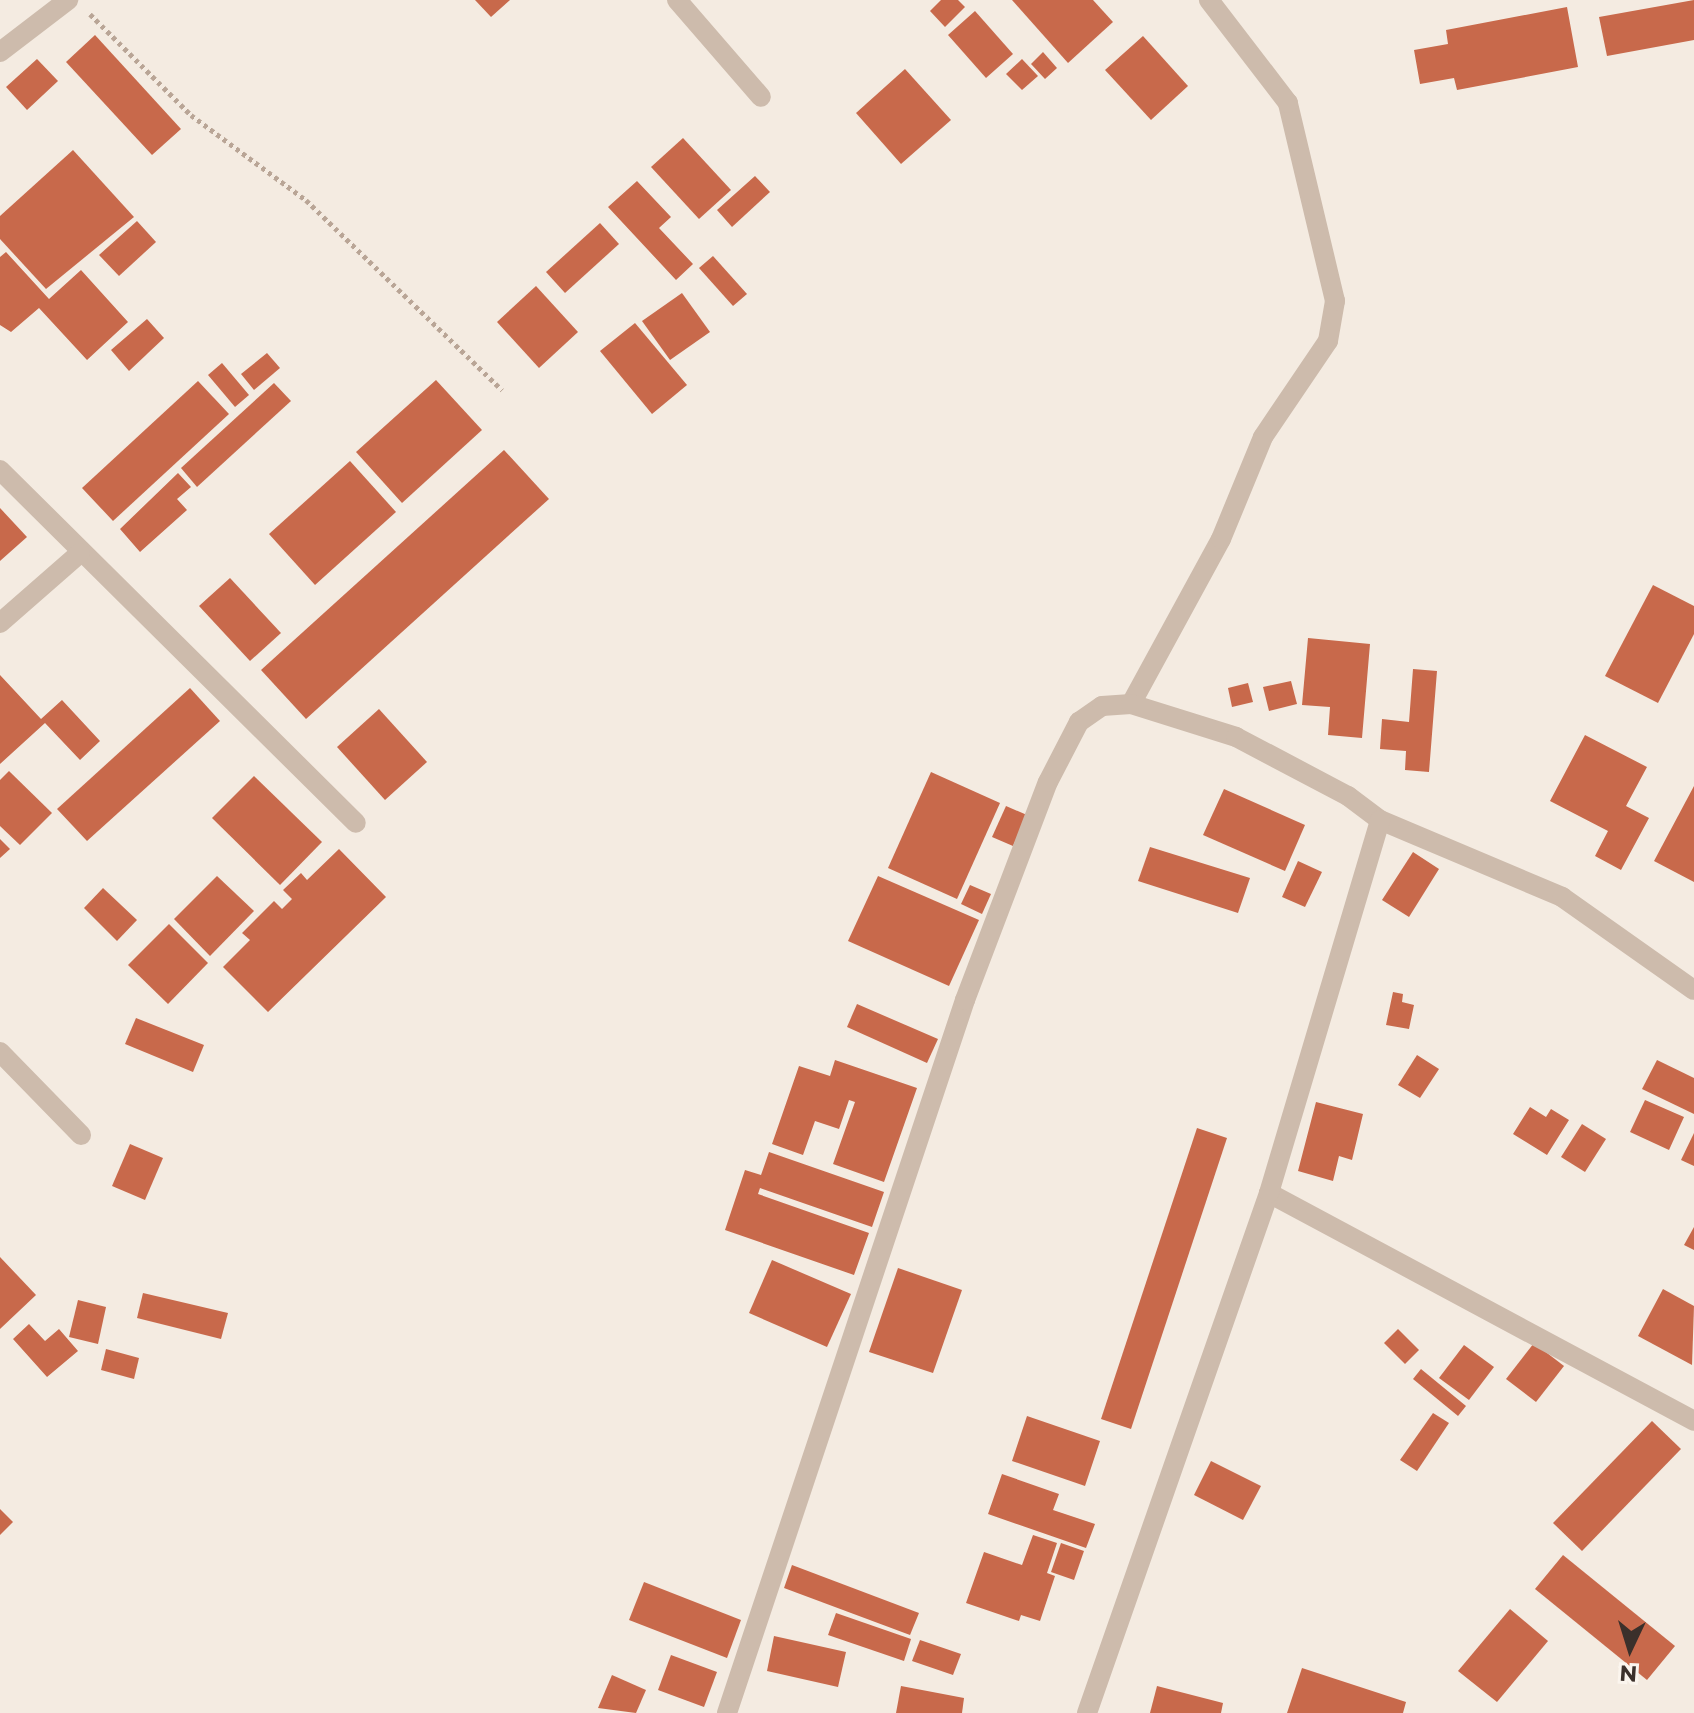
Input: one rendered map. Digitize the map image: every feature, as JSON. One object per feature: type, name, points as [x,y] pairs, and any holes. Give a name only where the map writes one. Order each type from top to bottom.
[{"type":"street","points":[[0,52],[68,0]]},
{"type":"street","points":[[677,0],[761,97]]},
{"type":"street","points":[[1131,704],[1221,539],[1263,437],[1328,341],[1335,301],[1288,103],[1209,0]]},
{"type":"street","points":[[0,470],[80,553],[356,823]]},
{"type":"street","points":[[0,623],[80,553]]},
{"type":"street","points":[[727,1713],[965,1000],[1048,782],[1079,722],[1102,706],[1131,704],[1236,737],[1348,796],[1380,820],[1562,897],[1694,990]]},
{"type":"street","points":[[1087,1713],[1269,1193],[1380,820]]},
{"type":"street","points":[[0,1052],[81,1135]]},
{"type":"street","points":[[1269,1193],[1694,1421]]},
{"type":"path","points":[[88,11],[191,115],[306,200],[502,390]]},
{"type":"building","points":[[475,0],[510,0],[491,17]]},
{"type":"building","points":[[941,0],[958,0],[965,7],[945,27],[930,11]]},
{"type":"building","points":[[1012,0],[1093,0],[1113,22],[1068,63]]},
{"type":"building","points":[[1694,0],[1694,40],[1607,56],[1599,17]]},
{"type":"building","points":[[1567,7],[1578,67],[1457,90],[1454,78],[1420,84],[1414,50],[1448,44],[1446,30]]},
{"type":"building","points":[[975,11],[1013,54],[986,78],[948,35]]},
{"type":"building","points":[[95,35],[181,129],[152,155],[66,62]]},
{"type":"building","points":[[1143,36],[1188,86],[1151,120],[1105,70]]},
{"type":"building","points":[[1043,52],[1057,68],[1045,79],[1031,64]]},
{"type":"building","points":[[37,59],[58,81],[27,110],[6,87]]},
{"type":"building","points":[[1022,59],[1038,76],[1022,90],[1006,74]]},
{"type":"building","points":[[905,69],[951,120],[901,164],[856,113]]},
{"type":"building","points":[[683,138],[731,190],[699,219],[651,167]]},
{"type":"building","points":[[73,150],[134,217],[46,289],[0,239],[0,216]]},
{"type":"building","points":[[755,176],[770,192],[732,227],[717,210]]},
{"type":"building","points":[[637,181],[671,217],[659,228],[693,264],[676,280],[608,207]]},
{"type":"building","points":[[137,221],[156,242],[119,276],[99,255]]},
{"type":"building","points":[[600,223],[619,244],[565,293],[546,272]]},
{"type":"building","points":[[6,252],[49,299],[81,270],[128,322],[87,360],[39,308],[11,332],[0,325],[0,257]]},
{"type":"building","points":[[713,256],[747,294],[733,306],[699,268]]},
{"type":"building","points":[[536,286],[578,332],[539,368],[497,322]]},
{"type":"building","points":[[682,293],[710,332],[670,360],[642,321]]},
{"type":"building","points":[[147,319],[164,338],[129,371],[111,350]]},
{"type":"building","points":[[635,323],[687,385],[652,414],[600,351]]},
{"type":"building","points":[[267,353],[280,368],[254,390],[241,374]]},
{"type":"building","points":[[222,363],[249,395],[235,407],[208,375]]},
{"type":"building","points":[[436,380],[482,430],[402,503],[356,452]]},
{"type":"building","points":[[198,381],[229,414],[113,521],[82,488]]},
{"type":"building","points":[[274,383],[291,401],[197,487],[181,468]]},
{"type":"building","points":[[504,450],[549,499],[306,719],[261,670]]},
{"type":"building","points":[[350,461],[396,512],[315,585],[269,534]]},
{"type":"building","points":[[178,473],[191,487],[177,499],[187,510],[140,552],[120,529]]},
{"type":"building","points":[[0,508],[27,537],[0,561]]},
{"type":"building","points":[[230,578],[281,633],[250,661],[199,606]]},
{"type":"building","points":[[1653,585],[1694,606],[1694,634],[1658,703],[1605,676]]},
{"type":"building","points":[[1308,638],[1370,644],[1362,738],[1328,735],[1330,707],[1302,705]]},
{"type":"building","points":[[1413,669],[1437,671],[1429,772],[1405,770],[1406,751],[1380,749],[1382,719],[1409,722]]},
{"type":"building","points":[[0,675],[41,719],[62,700],[100,741],[80,760],[45,723],[0,764]]},
{"type":"building","points":[[1291,681],[1297,704],[1269,711],[1263,687]]},
{"type":"building","points":[[1248,683],[1253,702],[1232,707],[1228,688]]},
{"type":"building","points":[[190,688],[220,721],[87,841],[57,809]]},
{"type":"building","points":[[379,709],[427,762],[385,800],[337,747]]},
{"type":"building","points":[[1585,735],[1647,767],[1626,806],[1649,818],[1621,870],[1595,856],[1608,831],[1550,801]]},
{"type":"building","points":[[9,771],[52,813],[20,845],[0,826],[0,780]]},
{"type":"building","points":[[931,772],[1000,803],[957,899],[888,868]]},
{"type":"building","points":[[254,776],[322,842],[280,885],[212,818]]},
{"type":"building","points":[[1694,786],[1694,882],[1654,861]]},
{"type":"building","points":[[1224,789],[1305,825],[1285,871],[1203,835]]},
{"type":"building","points":[[1006,806],[1027,815],[1013,846],[992,837]]},
{"type":"building","points":[[0,839],[10,849],[0,858]]},
{"type":"building","points":[[1150,847],[1250,878],[1238,913],[1138,881]]},
{"type":"building","points":[[339,849],[386,897],[268,1012],[223,967],[250,940],[242,933],[274,901],[282,909],[292,899],[283,890],[301,873],[307,880]]},
{"type":"building","points":[[1413,852],[1439,869],[1409,917],[1382,900]]},
{"type":"building","points":[[1298,861],[1322,872],[1305,907],[1282,897]]},
{"type":"building","points":[[217,876],[254,911],[210,956],[174,919]]},
{"type":"building","points":[[878,876],[979,920],[949,986],[848,941]]},
{"type":"building","points":[[970,885],[991,894],[982,914],[961,904]]},
{"type":"building","points":[[103,888],[137,920],[117,941],[84,908]]},
{"type":"building","points":[[169,924],[208,963],[168,1004],[128,965]]},
{"type":"building","points":[[1393,992],[1403,994],[1402,1002],[1414,1005],[1409,1029],[1386,1025]]},
{"type":"building","points":[[857,1004],[938,1039],[927,1063],[847,1027]]},
{"type":"building","points":[[136,1018],[204,1045],[193,1072],[125,1044]]},
{"type":"building","points":[[1417,1055],[1439,1069],[1420,1098],[1398,1085]]},
{"type":"building","points":[[835,1060],[917,1088],[884,1182],[833,1164],[855,1102],[849,1100],[839,1129],[815,1121],[803,1155],[772,1144],[799,1066],[830,1076]]},
{"type":"building","points":[[1657,1060],[1694,1078],[1694,1114],[1642,1089]]},
{"type":"building","points":[[1645,1100],[1684,1117],[1669,1150],[1630,1132]]},
{"type":"building","points":[[1316,1102],[1363,1114],[1352,1160],[1339,1156],[1333,1181],[1298,1171]]},
{"type":"building","points":[[1530,1107],[1546,1117],[1551,1109],[1569,1120],[1547,1155],[1513,1134]]},
{"type":"building","points":[[1582,1124],[1606,1139],[1585,1172],[1561,1157]]},
{"type":"building","points":[[1197,1128],[1227,1138],[1131,1429],[1101,1419]]},
{"type":"building","points":[[1694,1133],[1694,1166],[1681,1160]]},
{"type":"building","points":[[130,1144],[163,1158],[145,1200],[112,1186]]},
{"type":"building","points":[[769,1152],[884,1192],[872,1227],[760,1188],[758,1194],[869,1233],[854,1275],[725,1230],[745,1170],[761,1175]]},
{"type":"building","points":[[1694,1227],[1694,1250],[1684,1245]]},
{"type":"building","points":[[0,1257],[36,1295],[0,1329]]},
{"type":"building","points":[[772,1260],[851,1294],[827,1347],[749,1313]]},
{"type":"building","points":[[898,1268],[962,1290],[933,1373],[869,1352]]},
{"type":"building","points":[[1663,1289],[1694,1306],[1692,1365],[1638,1336]]},
{"type":"building","points":[[143,1293],[228,1313],[221,1339],[137,1318]]},
{"type":"building","points":[[78,1300],[106,1307],[98,1344],[69,1337]]},
{"type":"building","points":[[29,1324],[45,1341],[59,1329],[78,1351],[47,1377],[13,1339]]},
{"type":"building","points":[[1398,1329],[1419,1350],[1405,1364],[1384,1343]]},
{"type":"building","points":[[1534,1343],[1564,1366],[1536,1402],[1506,1379]]},
{"type":"building","points":[[1464,1345],[1494,1367],[1469,1400],[1439,1378]]},
{"type":"building","points":[[106,1349],[139,1358],[134,1379],[101,1370]]},
{"type":"building","points":[[1421,1369],[1466,1406],[1458,1416],[1413,1379]]},
{"type":"building","points":[[1433,1413],[1449,1423],[1417,1471],[1400,1460]]},
{"type":"building","points":[[1027,1416],[1100,1441],[1085,1486],[1012,1461]]},
{"type":"building","points":[[1652,1421],[1681,1449],[1582,1551],[1553,1523]]},
{"type":"building","points":[[1211,1461],[1261,1486],[1243,1520],[1194,1495]]},
{"type":"building","points":[[1002,1474],[1059,1494],[1053,1510],[1095,1524],[1086,1548],[988,1514]]},
{"type":"building","points":[[0,1509],[13,1522],[0,1535]]},
{"type":"building","points":[[1033,1535],[1057,1543],[1047,1573],[1055,1576],[1040,1621],[1021,1615],[1019,1621],[966,1603],[984,1552],[1022,1565]]},
{"type":"building","points":[[1061,1543],[1084,1551],[1074,1580],[1051,1572]]},
{"type":"building","points":[[1563,1555],[1675,1646],[1647,1680],[1535,1589]]},
{"type":"building","points":[[792,1565],[919,1613],[910,1635],[784,1588]]},
{"type":"building","points":[[644,1582],[741,1620],[727,1658],[629,1620]]},
{"type":"building","points":[[1510,1609],[1548,1641],[1497,1702],[1458,1671]]},
{"type":"building","points":[[836,1613],[911,1639],[904,1661],[828,1635]]},
{"type":"building","points":[[774,1636],[846,1652],[838,1687],[767,1671]]},
{"type":"building","points":[[920,1640],[961,1654],[953,1675],[912,1661]]},
{"type":"building","points":[[671,1655],[717,1672],[704,1707],[658,1690]]},
{"type":"building","points":[[1302,1668],[1406,1702],[1403,1713],[1287,1713]]},
{"type":"building","points":[[612,1675],[646,1690],[636,1713],[598,1708]]},
{"type":"building","points":[[901,1686],[964,1698],[962,1713],[896,1713]]},
{"type":"building","points":[[1157,1686],[1223,1703],[1221,1713],[1150,1713]]}]
